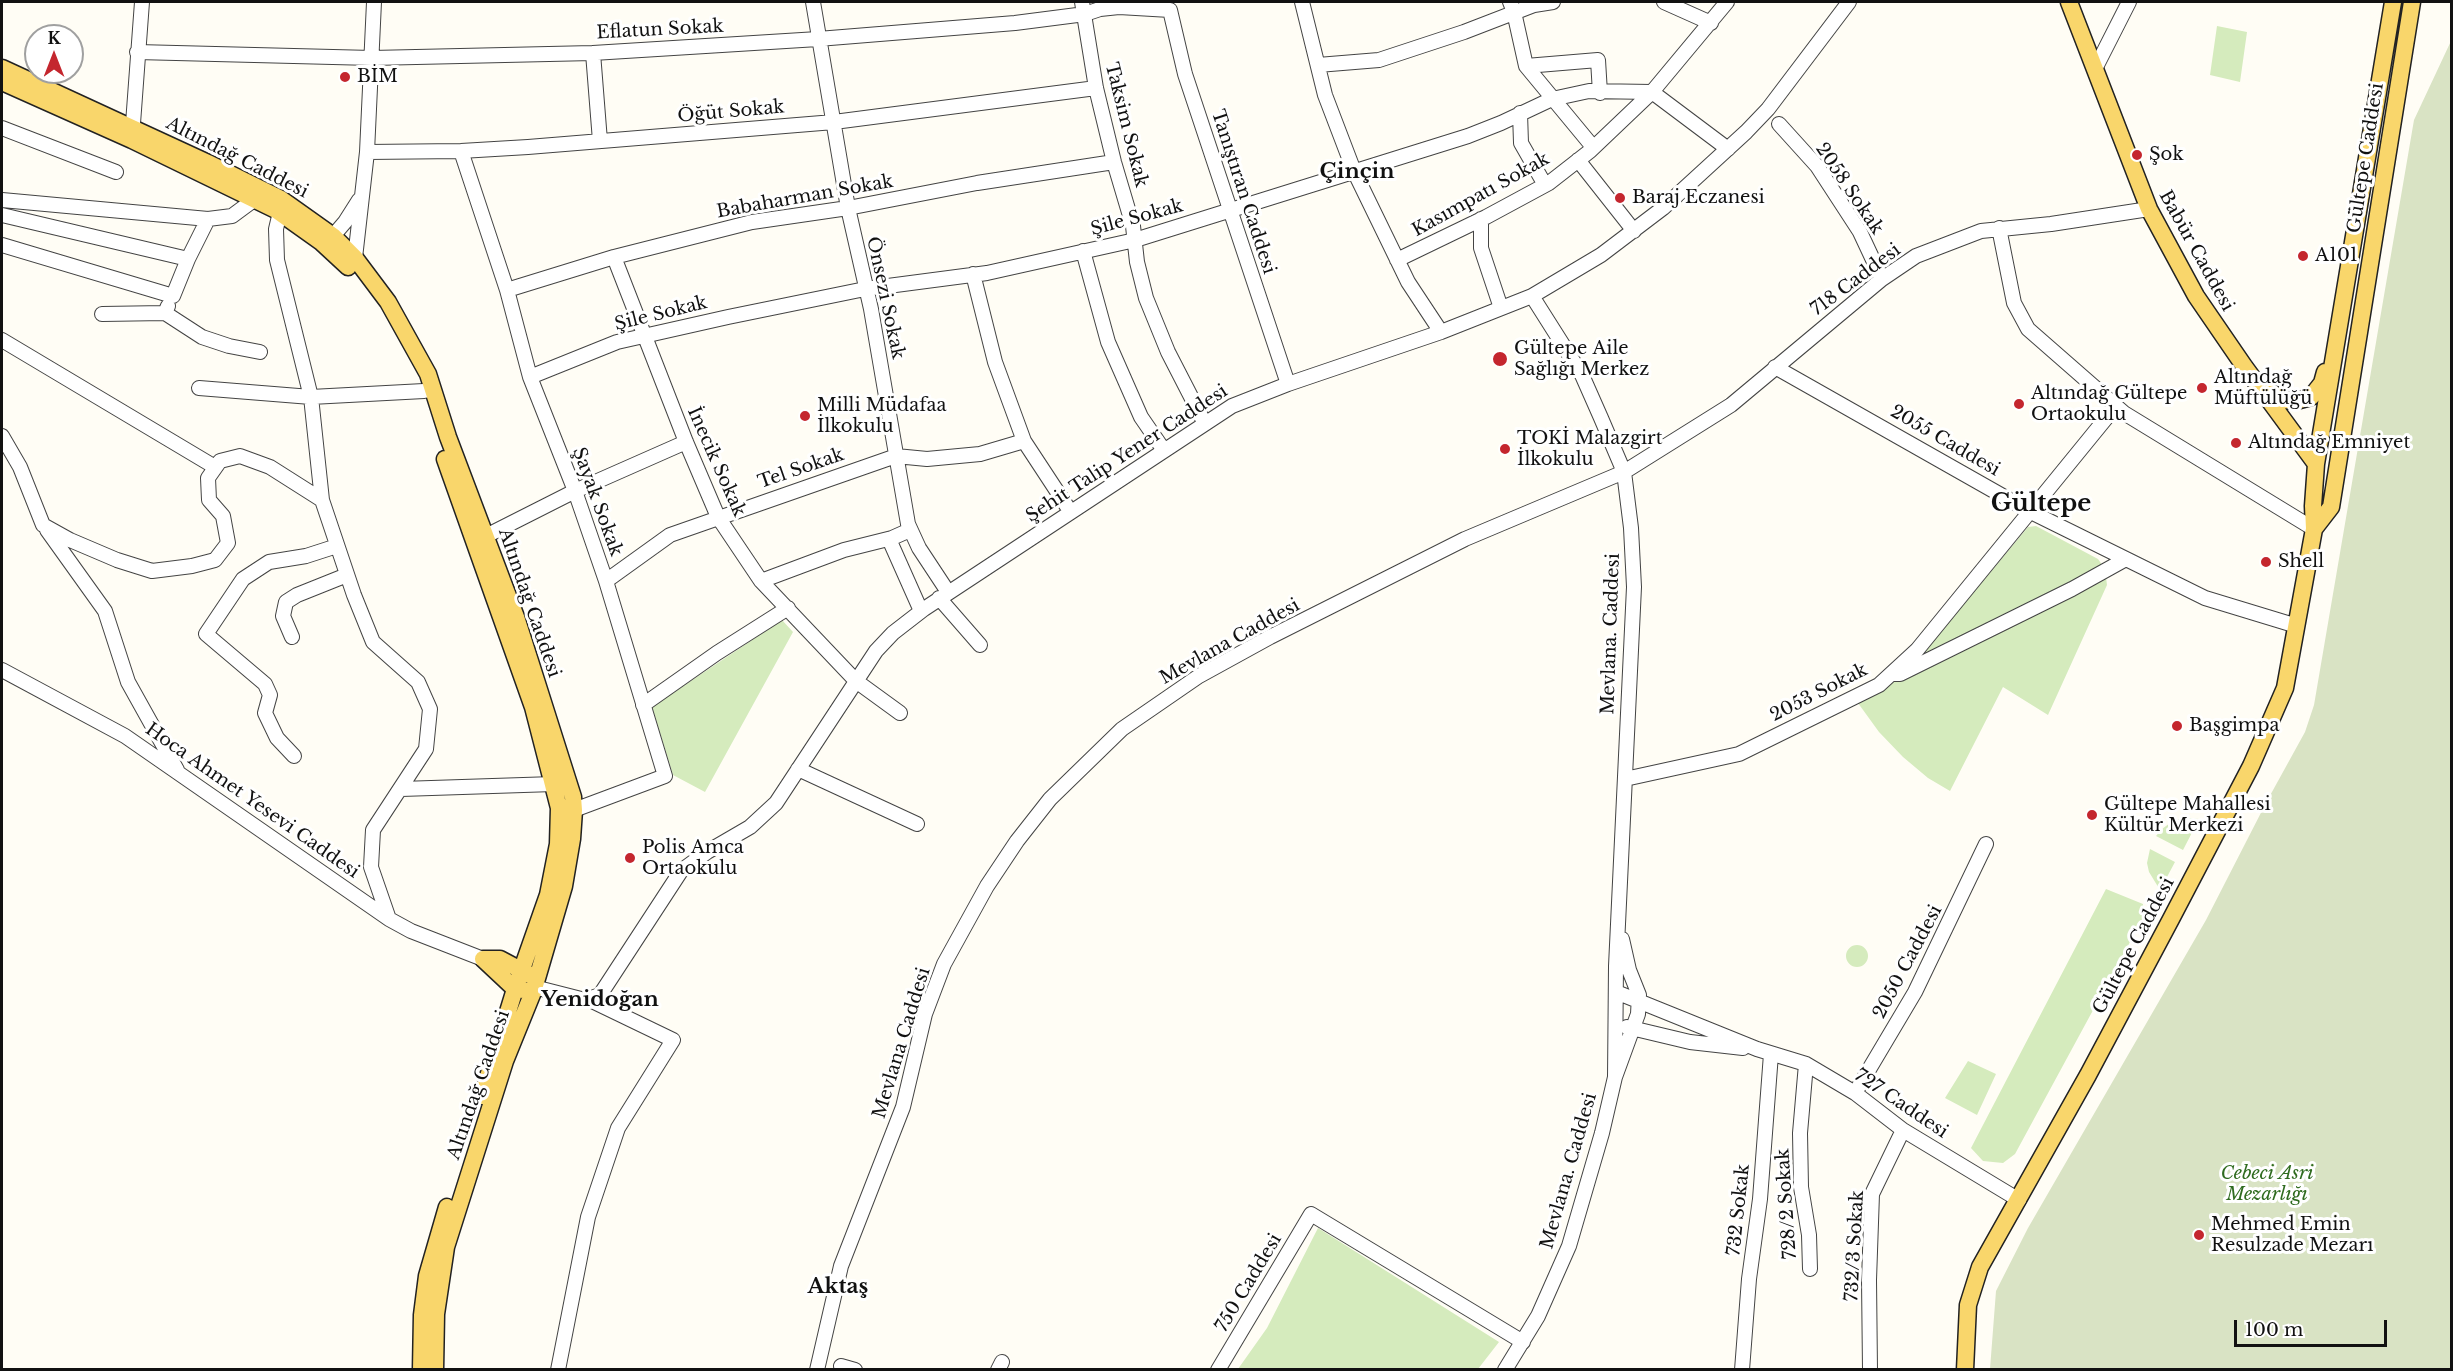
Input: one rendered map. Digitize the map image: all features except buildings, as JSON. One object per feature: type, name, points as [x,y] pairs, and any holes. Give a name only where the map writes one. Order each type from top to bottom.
[{"type":"main road","name":"Babür Caddesi","points":[[2069,2],[2149,209],[2196,296],[2316,464]]},
{"type":"main road","name":"Gültepe Caddesi","points":[[1965,1370],[1968,1305],[1975,1282],[1989,1251],[2143,971],[2251,766],[2285,688],[2314,529],[2316,464],[2393,2]]},
{"type":"main road","name":"Gültepe Caddesi","points":[[2314,529],[2331,507],[2412,2]]},
{"type":"main road","name":"Altındağ Caddesi","points":[[2,68],[280,212],[355,258],[388,302],[424,365],[434,388],[448,437],[516,617],[573,797],[570,860],[564,886],[446,1247],[436,1314],[435,1370]]},
{"type":"main road","name":"Altındağ Caddesi","points":[[2,82],[132,134],[281,199],[327,239],[372,297],[388,323],[424,391],[472,540],[537,718],[554,784],[560,819],[554,871],[542,917],[532,982]]},
{"type":"main road","points":[[2259,387],[2285,400],[2296,401],[2311,397],[2322,383],[2326,365],[2332,363]]},
{"type":"main road","name":"Hoca Ahmet Yesevi Caddesi","points":[[483,959],[500,959],[532,982]]},
{"type":"main road","name":"Hoca Ahmet Yesevi Caddesi","points":[[483,959],[515,988],[532,982]]},
{"type":"main road","name":"Altındağ Caddesi","points":[[422,1370],[422,1315],[435,1242],[515,988]]},
{"type":"street","points":[[132,134],[142,2]]},
{"type":"street","points":[[355,258],[367,152],[374,2]]},
{"type":"street","name":"Önsezi Sokak","points":[[813,2],[848,208],[871,309],[910,530],[944,595],[980,645]]},
{"type":"street","points":[[1302,2],[1325,95],[1354,171],[1408,282],[1441,332]]},
{"type":"street","points":[[1318,64],[1380,60],[1512,7],[1553,2]]},
{"type":"street","points":[[1664,2],[1711,23]]},
{"type":"street","name":"Kasımpatı Sokak","points":[[1397,260],[1545,185],[1578,160],[1652,92],[1727,2]]},
{"type":"street","name":"Şehit Talip Yener Caddesi","points":[[590,1000],[600,995],[681,871],[694,860],[745,831],[776,803],[884,642],[921,610],[1204,422],[1240,402],[1501,309],[1532,296],[1601,255],[1634,231],[1728,149],[1768,109],[1849,2]]},
{"type":"street","points":[[2096,67],[2129,2]]},
{"type":"street","name":"Eflatun Sokak","points":[[137,52],[372,58],[593,53],[818,39],[1015,22],[1084,8],[1174,6]]},
{"type":"street","name":"Tanıştıran Caddesi","points":[[1174,6],[1185,74],[1288,384]]},
{"type":"street","points":[[1512,7],[1526,66],[1593,147]]},
{"type":"street","name":"Taksim Sokak","points":[[1084,8],[1096,88],[1114,162],[1131,216],[1139,272],[1156,326],[1204,422]]},
{"type":"street","points":[[593,53],[600,141]]},
{"type":"street","points":[[1526,66],[1598,60],[1600,93]]},
{"type":"street","name":"Öğüt Sokak","points":[[367,152],[461,151],[834,122],[1096,88]]},
{"type":"street","name":"Şile Sokak","points":[[530,376],[617,342],[865,289],[973,274],[1135,240],[1468,136],[1502,123],[1552,99],[1589,91],[1600,93],[1652,92]]},
{"type":"street","points":[[1652,92],[1728,149]]},
{"type":"street","points":[[1520,113],[1521,143],[1545,185]]},
{"type":"street","name":"2058 Sokak","points":[[1779,124],[1817,166],[1860,232],[1882,279]]},
{"type":"street","points":[[2,128],[116,172]]},
{"type":"street","name":"Şayak Sokak","points":[[461,151],[507,290],[530,376],[575,491],[606,581],[665,776],[574,810]]},
{"type":"street","points":[[1578,160],[1634,231]]},
{"type":"street","name":"Babaharman Sokak","points":[[507,290],[614,256],[752,222],[848,208],[977,183],[1114,162]]},
{"type":"street","points":[[327,239],[345,222],[361,195]]},
{"type":"street","points":[[2,200],[208,219],[232,216],[255,199]]},
{"type":"street","name":"718 Caddesi","points":[[1624,472],[1731,405],[1882,279],[1916,256],[1981,231],[2051,224],[2149,209]]},
{"type":"street","points":[[280,212],[276,229],[277,260],[311,397],[322,501],[373,642],[418,682],[430,709],[426,749],[373,830],[371,867],[389,919]]},
{"type":"street","points":[[2,215],[188,259]]},
{"type":"street","points":[[165,313],[208,219]]},
{"type":"street","points":[[1481,219],[1481,248],[1501,309]]},
{"type":"street","points":[[1999,228],[2014,303],[2028,329],[2116,406],[2314,529]]},
{"type":"street","points":[[2,245],[173,296]]},
{"type":"street","points":[[1083,251],[1108,342],[1141,417],[1163,449]]},
{"type":"street","name":"İnecik Sokak","points":[[614,256],[686,442],[718,517],[761,581],[856,681],[900,713]]},
{"type":"street","points":[[973,274],[995,362],[1024,441],[1070,511]]},
{"type":"street","name":"Mevlana. Caddesi","points":[[1532,296],[1582,375],[1624,472],[1631,528],[1634,587],[1616,992],[1615,1077]]},
{"type":"street","points":[[102,314],[165,313],[202,337],[229,346],[260,351]]},
{"type":"street","points":[[2,343],[216,467]]},
{"type":"street","name":"2055 Caddesi","points":[[1776,367],[2031,512],[2205,598],[2297,626]]},
{"type":"street","points":[[199,388],[311,397],[424,391]]},
{"type":"street","name":"2053 Sokak","points":[[1625,779],[1739,754],[1879,684],[1917,651],[2116,406]]},
{"type":"street","points":[[2,436],[20,467],[43,525],[105,611],[128,682],[179,774]]},
{"type":"street","name":"Tel Sokak","points":[[606,581],[670,535],[896,456],[927,459],[980,454],[1024,441]]},
{"type":"street","points":[[486,536],[575,491],[686,442]]},
{"type":"street","points":[[43,525],[70,540],[117,560],[152,571],[192,566],[215,560],[228,543],[223,516],[209,501],[208,478],[219,461],[240,456],[270,467],[322,501]]},
{"type":"street","name":"Mevlana Caddesi","points":[[817,1370],[841,1266],[903,1107],[917,1043],[937,981],[993,877],[1017,841],[1050,799],[1089,759],[1134,720],[1221,663],[1465,539],[1624,472]]},
{"type":"street","points":[[761,581],[844,550],[889,539],[910,530]]},
{"type":"street","points":[[889,539],[921,610]]},
{"type":"street","points":[[294,756],[277,738],[265,713],[270,695],[265,684],[207,634],[243,579],[269,562],[306,556],[337,546]]},
{"type":"street","points":[[1890,674],[1900,674],[2072,589],[2126,559]]},
{"type":"street","points":[[292,637],[283,616],[286,602],[297,595],[347,575]]},
{"type":"street","points":[[643,705],[717,653],[788,609]]},
{"type":"street","name":"Hoca Ahmet Yesevi Caddesi","points":[[2,670],[125,736],[389,919],[411,931],[483,959]]},
{"type":"street","points":[[798,769],[917,824]]},
{"type":"street","points":[[401,789],[554,784]]},
{"type":"street","name":"2050 Caddesi","points":[[1856,1093],[1919,984],[1986,844]]},
{"type":"street","name":"Mevlana. Caddesi","points":[[1505,1370],[1538,1316],[1569,1246],[1602,1133],[1615,1077],[1634,1028],[1640,1001],[1629,970],[1619,926]]},
{"type":"street","points":[[532,982],[574,999],[590,1000],[673,1040],[618,1128],[588,1217],[558,1370]]},
{"type":"street","name":"727 Caddesi","points":[[1616,992],[1673,1017],[1757,1049],[1806,1064],[1856,1093],[1903,1130],[2019,1200]]},
{"type":"street","name":"727 Caddesi","points":[[1616,1027],[1634,1028],[1690,1042],[1757,1049]]},
{"type":"street","name":"732 Sokak","points":[[1742,1370],[1772,1054]]},
{"type":"street","name":"728/2 Sokak","points":[[1806,1064],[1800,1144],[1801,1187],[1809,1235],[1810,1269]]},
{"type":"street","name":"732/3 Sokak","points":[[1870,1370],[1869,1280],[1872,1194],[1903,1130]]},
{"type":"street","name":"750 Caddesi","points":[[1218,1370],[1311,1214],[1523,1342]]},
{"type":"street","points":[[842,1366],[855,1370]]},
{"type":"green space","points":[[2217,26],[2247,32],[2240,82],[2210,75]]},
{"type":"green space","name":"Cebeci Asri Mezarlığı","points":[[2451,41],[2451,1369],[1990,1369],[1996,1291],[2028,1228],[2206,920],[2305,732],[2314,705],[2414,120]]},
{"type":"green space","points":[[2036,526],[2098,559],[2105,569],[2107,585],[2048,715],[2003,687],[1950,791],[1928,778],[1903,757],[1879,732],[1858,703],[1913,665],[2028,527]]},
{"type":"green space","points":[[782,620],[793,632],[705,792],[673,775],[652,707]]},
{"type":"green space","points":[[2199,819],[2183,850],[2156,836],[2174,820]]},
{"type":"green space","points":[[2150,849],[2175,862],[2160,890],[2149,872],[2147,863]]},
{"type":"green space","points":[[2106,889],[2143,904],[2143,918],[2015,1154],[2003,1163],[1983,1161],[1971,1148]]},
{"type":"green space","points":[[1857,945],[1865,948],[1868,956],[1865,964],[1857,967],[1849,964],[1846,956],[1849,948]]},
{"type":"green space","points":[[1968,1061],[1996,1074],[1977,1115],[1945,1098]]},
{"type":"green space","points":[[1318,1228],[1499,1342],[1478,1369],[1238,1369],[1267,1328]]},
{"type":"place","name":"BİM","points":[[345,77]]},
{"type":"place","name":"Şok","points":[[2137,155]]},
{"type":"place","name":"Baraj Eczanesi","points":[[1620,198]]},
{"type":"place","name":"A101","points":[[2303,256]]},
{"type":"place","name":"Gültepe Aile Sağlığı Merkez","points":[[1500,359]]},
{"type":"place","name":"Altındağ Müftülüğü","points":[[2202,388]]},
{"type":"place","name":"Altındağ Gültepe Ortaokulu","points":[[2019,404]]},
{"type":"place","name":"Milli Müdafaa İlkokulu","points":[[805,416]]},
{"type":"place","name":"Altındağ Emniyet","points":[[2236,443]]},
{"type":"place","name":"TOKİ Malazgirt İlkokulu","points":[[1505,449]]},
{"type":"place","name":"Shell","points":[[2266,562]]},
{"type":"place","name":"Başgimpa","points":[[2177,726]]},
{"type":"place","name":"Gültepe Mahallesi Kültür Merkezi","points":[[2092,815]]},
{"type":"place","name":"Polis Amca Ortaokulu","points":[[630,858]]},
{"type":"place","name":"Mehmed Emin Resulzade Mezarı","points":[[2199,1235]]},
{"type":"district","name":"Çinçin","points":[[1357,172]]},
{"type":"district","name":"Gültepe","points":[[2041,504]]},
{"type":"district","name":"Yenidoğan","points":[[600,1000]]},
{"type":"district","name":"Aktaş","points":[[838,1287]]}]
